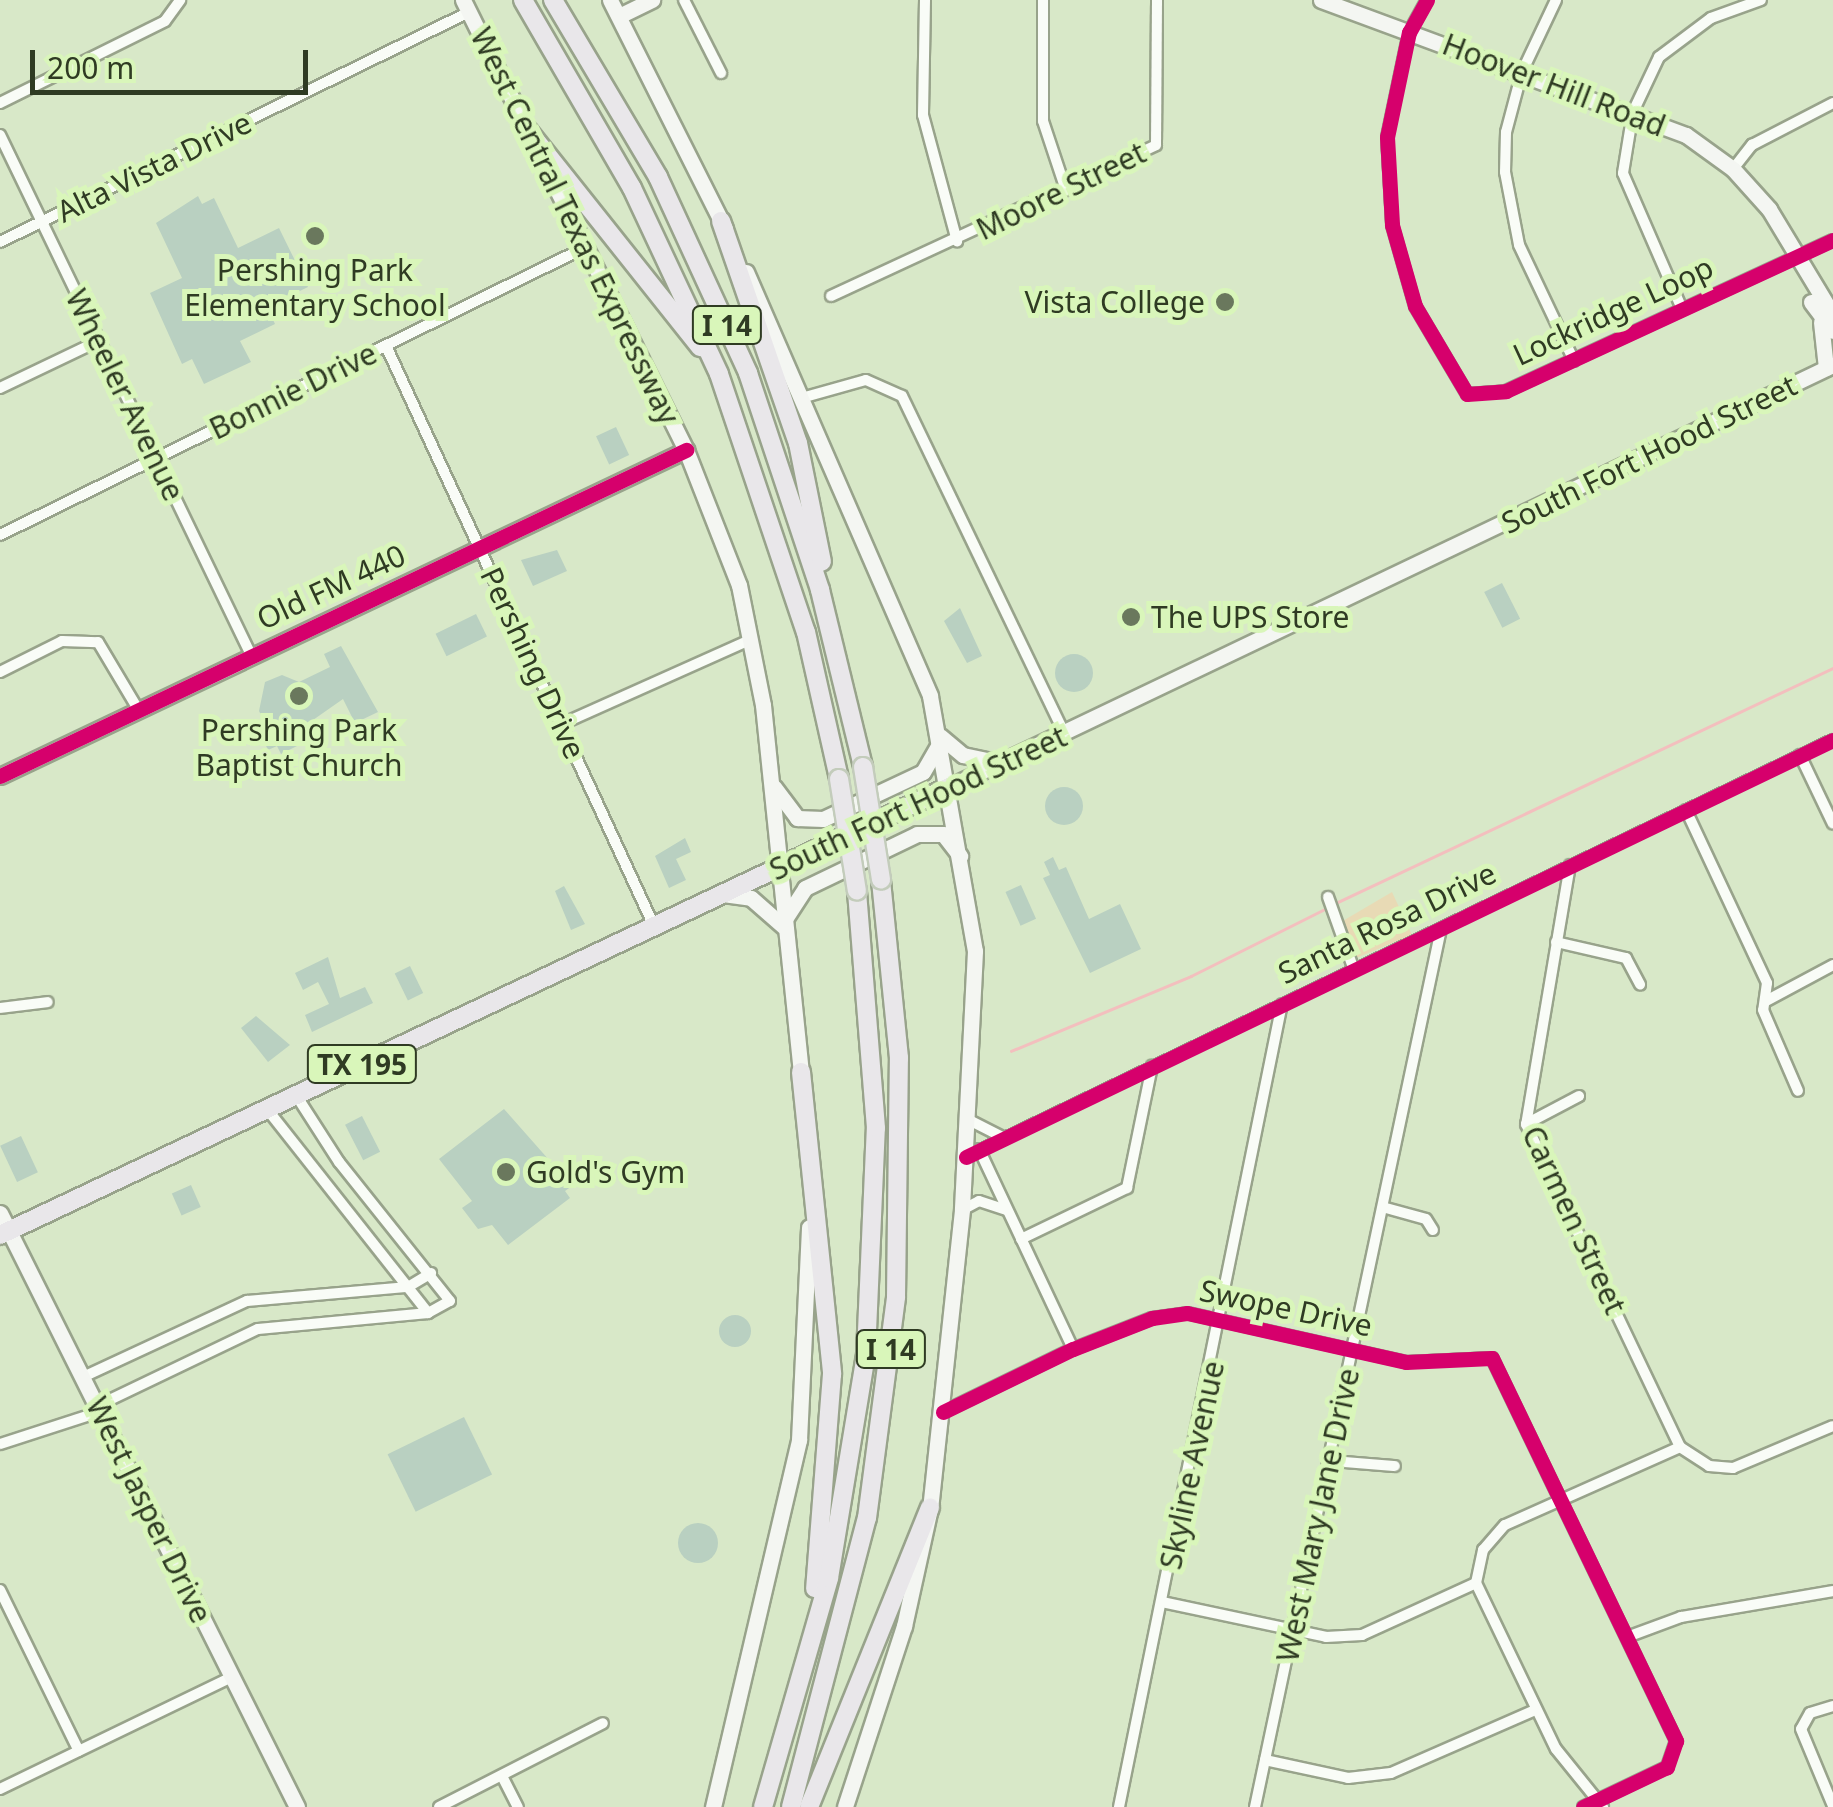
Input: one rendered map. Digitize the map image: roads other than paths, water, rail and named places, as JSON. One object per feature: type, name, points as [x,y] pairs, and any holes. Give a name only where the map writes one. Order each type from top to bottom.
[{"type":"highway","name":"I 14","points":[[523,0],[632,188],[720,374],[806,632],[839,778],[857,892],[874,1050],[872,1292],[858,1417],[816,1630],[763,1807]]},
{"type":"highway","name":"I 14","points":[[553,0],[630,123],[706,276],[777,453],[844,675],[881,880],[899,1058],[894,1315],[852,1588],[791,1807]]},
{"type":"highway","points":[[526,128],[720,374]]},
{"type":"highway","points":[[721,220],[798,442],[844,675]]},
{"type":"highway","name":"South Fort Hood Street","points":[[3,1226],[266,1110],[951,786]]},
{"type":"highway","points":[[801,1072],[832,1354],[816,1630]]},
{"type":"highway","points":[[809,1807],[930,1508]]},
{"type":"main road","points":[[610,0],[805,397],[912,647],[940,736],[966,868],[975,951],[968,1120],[972,1153],[962,1210],[930,1508],[904,1626],[845,1807]]},
{"type":"main road","points":[[619,16],[652,0]]},
{"type":"main road","name":"Hoover Hill Road","points":[[1321,0],[1634,112],[1733,169],[1797,256],[1829,323]]},
{"type":"main road","name":"West Central Texas Expressway","points":[[466,6],[686,450],[728,551],[752,639],[772,783],[783,926],[801,1072],[810,1258],[799,1440],[713,1807]]},
{"type":"main road","points":[[1829,323],[1829,367]]},
{"type":"main road","name":"South Fort Hood Street","points":[[951,786],[1829,367]]},
{"type":"main road","name":"Old FM 440","points":[[0,776],[686,450]]},
{"type":"main road","points":[[940,736],[964,756],[1001,763]]},
{"type":"main road","points":[[772,783],[798,818],[823,819],[923,772],[940,736]]},
{"type":"main road","points":[[723,894],[751,898],[783,926],[806,888],[917,834],[943,834],[966,868]]},
{"type":"main road","name":"West Jasper Drive","points":[[3,1226],[83,1377],[297,1807]]},
{"type":"street","points":[[0,103],[166,21],[180,0]]},
{"type":"street","points":[[684,0],[722,73]]},
{"type":"street","points":[[926,0],[923,115],[957,242]]},
{"type":"street","points":[[1043,0],[1043,121],[1066,190]]},
{"type":"street","name":"Moore Street","points":[[832,296],[957,242],[1156,145],[1157,0]]},
{"type":"street","name":"Lockridge Loop","points":[[1427,0],[1410,32],[1387,137],[1388,176],[1415,306],[1467,394],[1506,391],[1833,240]]},
{"type":"street","points":[[1556,0],[1522,72],[1506,132],[1506,172],[1519,245],[1574,361]]},
{"type":"street","points":[[1682,309],[1623,173],[1634,112],[1659,56],[1711,18],[1762,0]]},
{"type":"street","name":"Alta Vista Drive","points":[[0,242],[466,6]]},
{"type":"street","points":[[1733,169],[1752,145],[1833,103]]},
{"type":"street","name":"Wheeler Avenue","points":[[0,135],[251,655]]},
{"type":"street","name":"Bonnie Drive","points":[[0,535],[586,247]]},
{"type":"street","points":[[0,388],[98,341]]},
{"type":"street","name":"Pershing Drive","points":[[386,346],[654,926]]},
{"type":"street","points":[[805,397],[866,380],[902,396],[1064,734]]},
{"type":"street","points":[[562,724],[752,639]]},
{"type":"street","points":[[0,672],[62,641],[98,642],[138,709]]},
{"type":"street","name":"Santa Rosa Drive","points":[[972,1153],[1833,740]]},
{"type":"street","points":[[1800,755],[1833,824]]},
{"type":"street","points":[[1686,810],[1767,982],[1766,1001],[1798,1090]]},
{"type":"street","name":"Carmen Street","points":[[1570,865],[1526,1124],[1680,1447]]},
{"type":"street","points":[[1328,896],[1354,970]]},
{"type":"street","name":"West Mary Jane Drive","points":[[1255,1807],[1386,1208],[1441,929]]},
{"type":"street","points":[[1556,942],[1626,958],[1640,984]]},
{"type":"street","points":[[1766,1001],[1833,965]]},
{"type":"street","points":[[0,1008],[48,1002]]},
{"type":"street","name":"Skyline Avenue","points":[[1118,1807],[1224,1317],[1282,1004]]},
{"type":"street","points":[[1021,1239],[1127,1188],[1152,1066]]},
{"type":"street","points":[[0,1444],[98,1409],[258,1329],[428,1314],[450,1300],[339,1162],[296,1095]]},
{"type":"street","points":[[1526,1124],[1579,1096]]},
{"type":"street","points":[[266,1110],[428,1314]]},
{"type":"street","points":[[968,1120],[1003,1138]]},
{"type":"street","points":[[972,1153],[1008,1212],[1073,1349]]},
{"type":"street","points":[[962,1210],[979,1201],[1008,1212]]},
{"type":"street","points":[[1386,1208],[1426,1218],[1433,1230]]},
{"type":"street","points":[[83,1377],[247,1301],[408,1287],[431,1272]]},
{"type":"street","name":"Swope Drive","points":[[942,1412],[1073,1349],[1152,1318],[1224,1317],[1406,1362],[1492,1358],[1564,1498]]},
{"type":"street","points":[[1601,1803],[1535,1710],[1476,1582],[1491,1538],[1564,1498],[1680,1447],[1709,1466],[1733,1468],[1833,1426]]},
{"type":"street","points":[[1331,1461],[1395,1466]]},
{"type":"street","points":[[1564,1498],[1676,1755],[1601,1803],[1584,1807]]},
{"type":"street","points":[[1162,1602],[1293,1631],[1362,1634],[1476,1582]]},
{"type":"street","points":[[0,1590],[80,1751]]},
{"type":"street","points":[[1627,1637],[1681,1617],[1833,1592]]},
{"type":"street","points":[[0,1789],[232,1677]]},
{"type":"street","points":[[1833,1706],[1810,1713],[1801,1729],[1833,1806]]},
{"type":"street","points":[[1265,1760],[1348,1778],[1391,1772],[1535,1710]]},
{"type":"street","points":[[439,1807],[602,1723]]},
{"type":"street","points":[[502,1776],[518,1807]]},
{"type":"waterway","points":[[1336,903],[1833,668]]},
{"type":"waterway","points":[[1011,1051],[1191,976],[1323,910]]},
{"type":"place","name":"Pershing Park Elementary School","points":[[315,236]]},
{"type":"place","name":"Vista College","points":[[1225,302]]},
{"type":"place","name":"The UPS Store","points":[[1131,617]]},
{"type":"place","name":"Pershing Park Baptist Church","points":[[299,696]]},
{"type":"place","name":"Gold's Gym","points":[[506,1172]]}]
